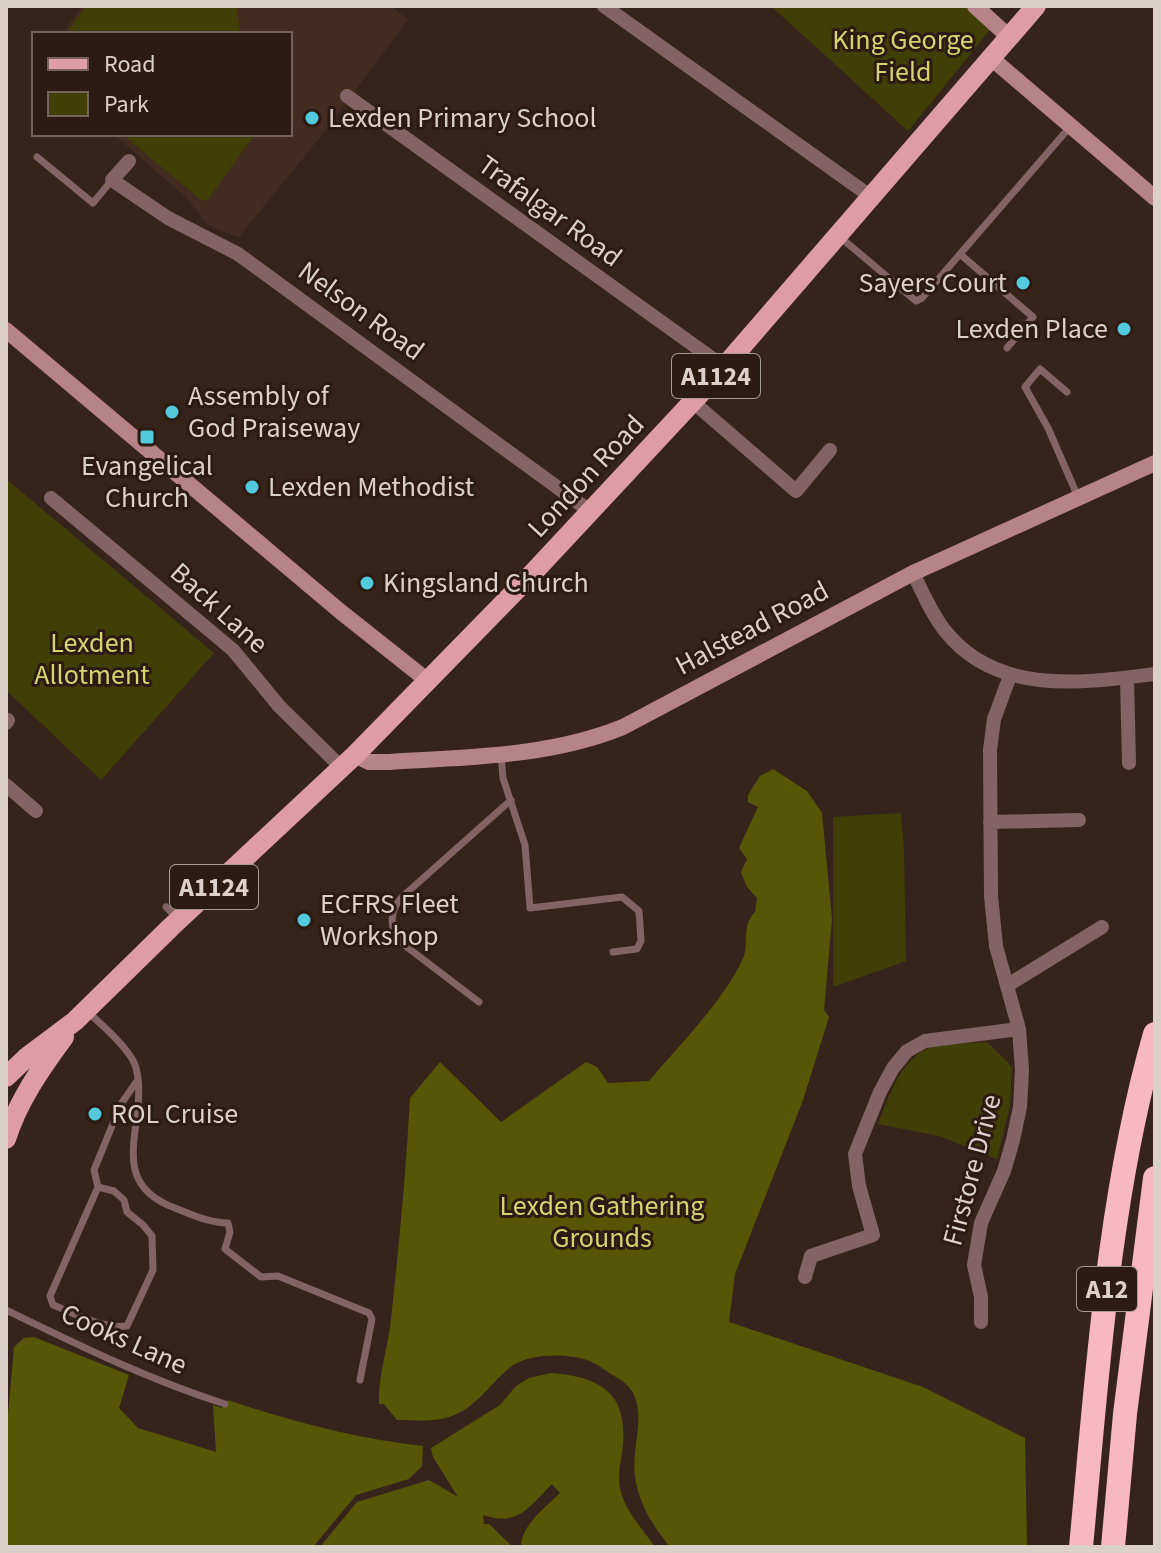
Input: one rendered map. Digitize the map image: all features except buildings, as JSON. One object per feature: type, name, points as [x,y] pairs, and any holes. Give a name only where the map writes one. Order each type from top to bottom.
[{"type":"highway","name":"A12","points":[[1081,1547],[1110,1260],[1128,1157],[1155,1034]]},
{"type":"highway","name":"A12","points":[[1113,1547],[1125,1414],[1155,1178]]},
{"type":"main road","name":"London Road","points":[[8,1127],[41,1069],[81,1015],[173,913],[348,761],[591,512],[724,367],[1036,6]]},
{"type":"main road","name":"London Road","points":[[6,1077],[81,1015]]},
{"type":"street","points":[[604,6],[870,196]]},
{"type":"street","points":[[975,6],[1008,36]]},
{"type":"street","points":[[990,57],[1155,198]]},
{"type":"street","name":"Trafalgar Road","points":[[347,96],[724,367]]},
{"type":"street","points":[[112,180],[129,161]]},
{"type":"street","name":"Nelson Road","points":[[112,180],[168,218],[238,254],[591,512]]},
{"type":"street","points":[[6,330],[341,612],[428,681]]},
{"type":"street","points":[[693,402],[796,491],[830,450]]},
{"type":"street","name":"Halstead Road","points":[[348,761],[389,762],[501,754],[559,748],[590,741],[623,727],[913,573],[1155,463]]},
{"type":"street","name":"Back Lane","points":[[51,498],[233,650],[279,706],[348,761]]},
{"type":"street","points":[[913,573],[947,633],[983,665],[1010,676],[1085,683],[1155,674]]},
{"type":"street","name":"Firstore Drive","points":[[981,1322],[981,1297],[974,1265],[981,1223],[1004,1171],[1020,1107],[1022,1070],[1019,1029],[996,946],[993,922],[990,750],[994,719],[1010,676]]},
{"type":"street","points":[[1127,678],[1129,763]]},
{"type":"street","points":[[6,785],[36,811]]},
{"type":"street","points":[[990,822],[1079,820]]},
{"type":"street","points":[[1008,985],[1102,927]]},
{"type":"street","points":[[805,1277],[811,1256],[873,1235],[859,1186],[855,1154],[880,1092],[907,1051],[925,1041],[1019,1029]]},
{"type":"lane","points":[[837,235],[916,301],[922,298],[1071,126]]},
{"type":"lane","points":[[37,157],[93,203],[112,180]]},
{"type":"lane","points":[[960,254],[1033,317],[1007,348]]},
{"type":"lane","points":[[1067,392],[1040,369],[1025,387],[1048,428],[1078,497]]},
{"type":"lane","points":[[501,754],[503,778],[525,845],[530,908],[622,897],[639,911],[641,941],[637,949],[613,952]]},
{"type":"lane","points":[[479,1002],[399,941],[393,930],[392,913],[402,897],[511,800]]},
{"type":"lane","points":[[81,1015],[111,1034],[136,1066],[133,1151],[138,1181],[160,1203],[212,1223],[228,1223],[230,1232],[225,1249],[261,1277],[278,1276],[369,1313],[372,1319],[360,1380]]},
{"type":"lane","points":[[98,1187],[114,1191],[124,1200],[127,1212],[152,1236],[153,1270],[127,1326],[117,1327],[88,1320],[53,1305],[50,1296],[98,1187],[94,1170],[121,1104],[137,1081]]},
{"type":"lane","name":"Cooks Lane","points":[[6,1310],[174,1388],[225,1404]]},
{"type":"shaded area","name":"Lexden Primary School","points":[[82,6],[390,6],[408,19],[330,125],[239,237],[207,225],[187,198],[115,136],[292,136],[292,32],[63,32]]},
{"type":"green space","points":[[86,6],[237,6],[240,32],[67,32]]},
{"type":"green space","name":"King George Field","points":[[771,6],[966,6],[990,30],[908,131]]},
{"type":"green space","points":[[124,136],[254,136],[207,201],[200,199]]},
{"type":"green space","name":"Lexden Allotment","points":[[6,479],[214,653],[101,780],[6,690]]},
{"type":"green space","name":"Lexden Gathering Grounds","points":[[773,769],[807,791],[822,813],[832,919],[824,1010],[829,1017],[803,1100],[735,1274],[729,1322],[923,1387],[1025,1438],[1027,1547],[670,1547],[648,1514],[637,1487],[634,1464],[638,1409],[635,1397],[628,1386],[616,1377],[581,1358],[550,1356],[520,1362],[465,1409],[442,1419],[397,1420],[384,1404],[379,1404],[397,1264],[410,1098],[440,1062],[501,1122],[586,1062],[597,1067],[608,1083],[649,1081],[710,1010],[744,957],[748,923],[755,912],[757,898],[747,887],[741,872],[747,859],[739,848],[758,807],[748,802],[748,795],[760,776]]},
{"type":"green space","points":[[901,813],[906,961],[833,987],[833,817]]},
{"type":"green space","points":[[987,1042],[1012,1067],[1010,1106],[997,1159],[939,1136],[878,1124],[897,1080],[920,1053],[944,1045]]},
{"type":"green space","points":[[34,1337],[129,1375],[119,1408],[138,1428],[216,1452],[213,1405],[222,1408],[228,1400],[324,1428],[423,1446],[422,1466],[409,1479],[356,1495],[313,1547],[6,1547],[6,1438],[14,1347],[24,1338]]},
{"type":"green space","points":[[551,1373],[596,1383],[615,1399],[623,1426],[619,1477],[622,1496],[655,1547],[521,1547],[529,1524],[560,1493],[552,1484],[514,1517],[483,1515],[484,1524],[489,1524],[513,1547],[320,1547],[357,1502],[429,1480],[458,1497],[433,1457],[431,1448],[500,1405],[516,1386],[529,1378]]},
{"type":"place","name":"Lexden Primary School","points":[[312,118]]},
{"type":"place","name":"Sayers Court","points":[[1023,283]]},
{"type":"place","name":"Lexden Place","points":[[1124,329]]},
{"type":"place","name":"Assembly of God Praiseway","points":[[172,412]]},
{"type":"place","name":"Evangelical Church","points":[[147,437]]},
{"type":"place","name":"Lexden Methodist","points":[[252,487]]},
{"type":"place","name":"Kingsland Church","points":[[367,583]]},
{"type":"place","name":"ECFRS Fleet Workshop","points":[[304,920]]},
{"type":"place","name":"ROL Cruise","points":[[95,1114]]}]
